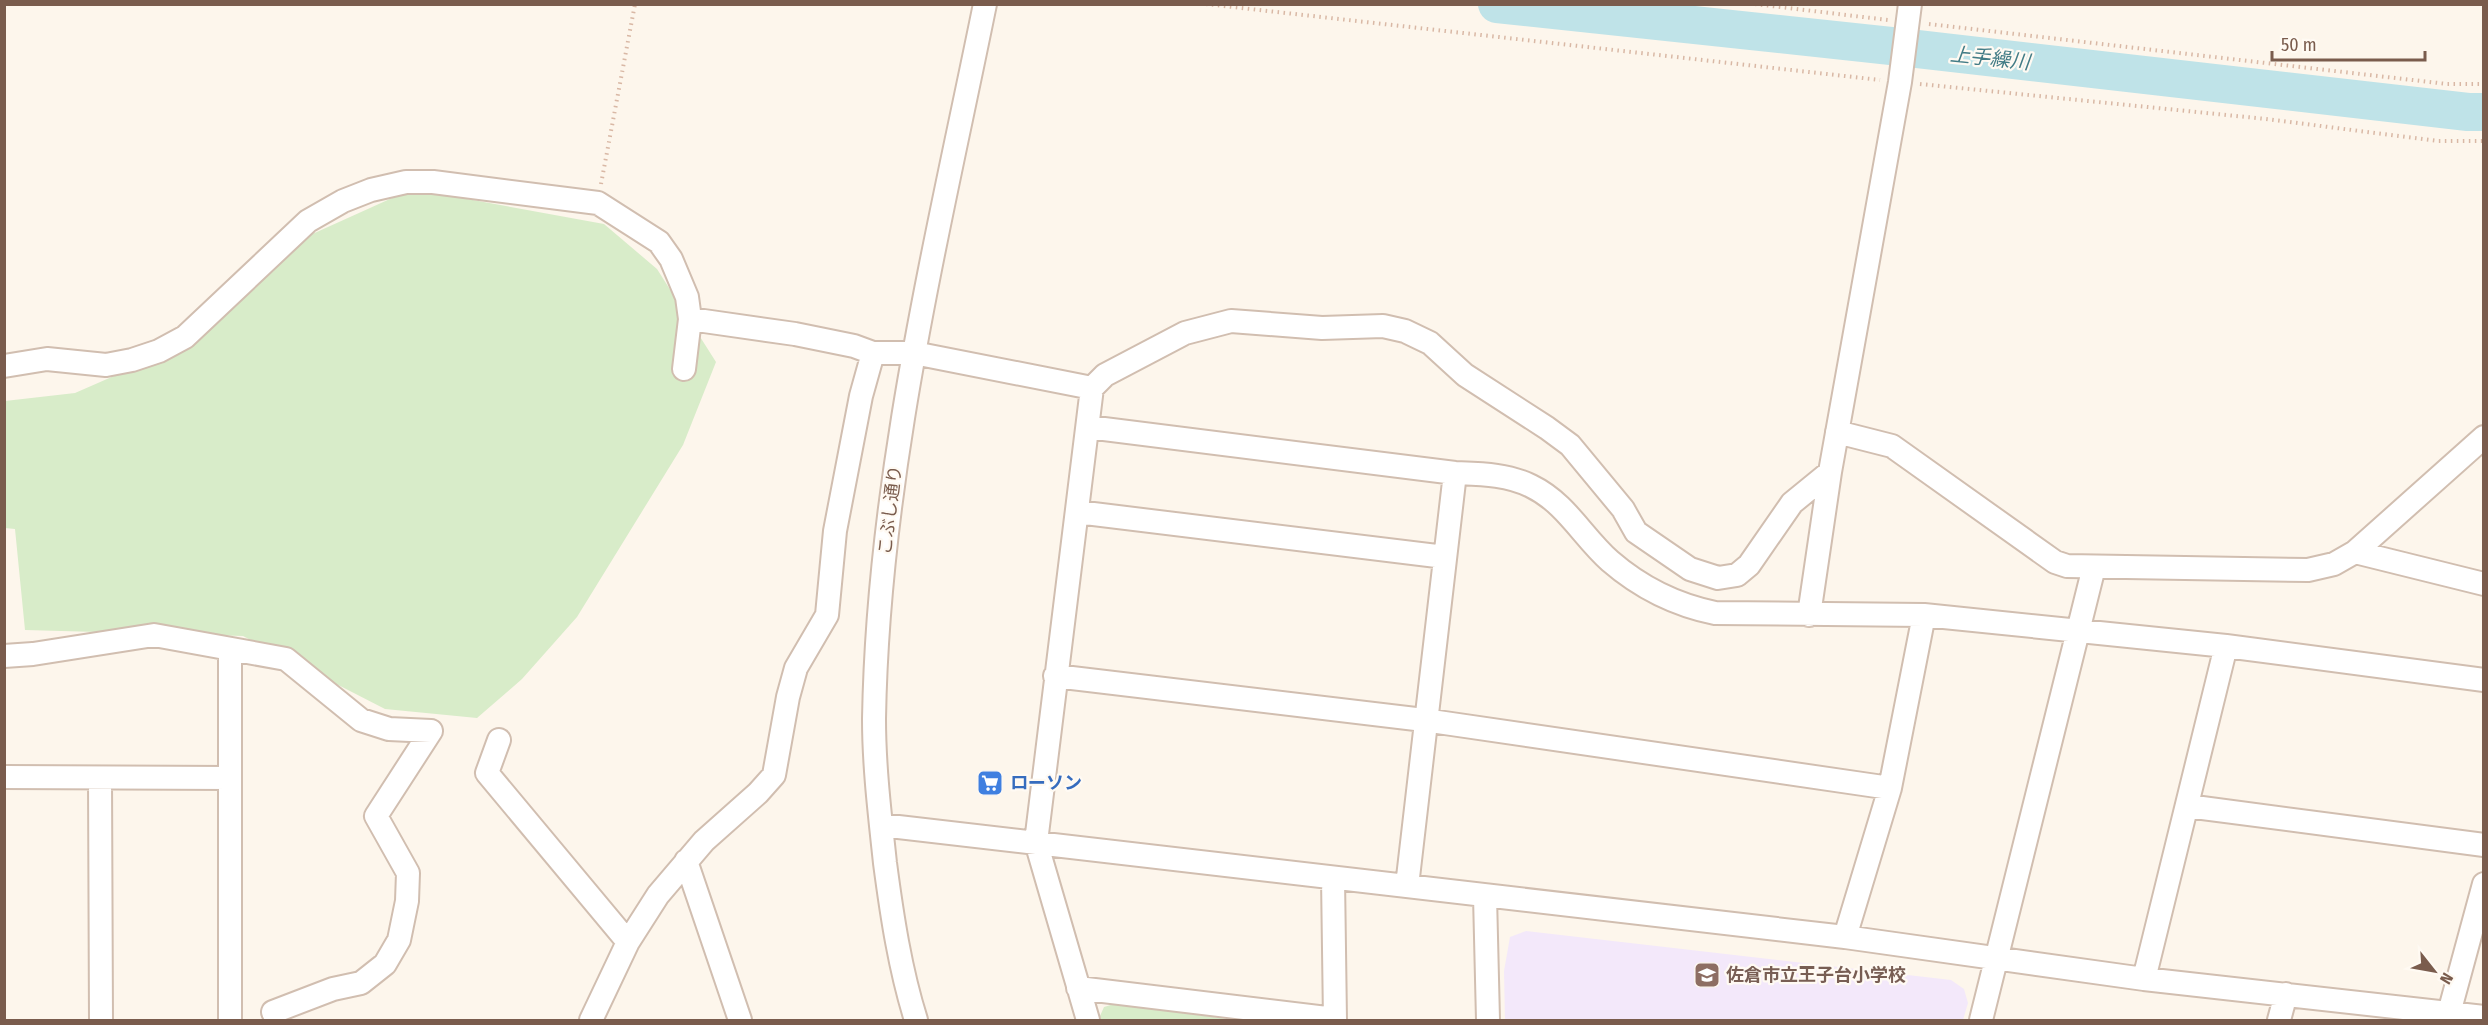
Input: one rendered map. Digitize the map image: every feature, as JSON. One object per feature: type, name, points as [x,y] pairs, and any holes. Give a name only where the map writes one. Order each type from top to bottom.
[{"type":"street","name":"こぶし通り","points":[[916,1020],[892,920],[881,825],[874,721],[882,579],[898,447],[914,352],[985,4]]},
{"type":"street","points":[[1809,615],[1830,472],[1900,82],[1909,13]]},
{"type":"street","points":[[4,366],[47,359],[106,364],[132,360],[159,351],[185,337],[308,221],[343,201],[371,190],[406,182],[433,182],[598,203],[659,242],[670,259],[687,297],[690,319],[684,369]]},
{"type":"street","points":[[690,319],[795,334],[873,353],[914,352],[1092,388]]},
{"type":"street","points":[[1088,1020],[1036,842],[1092,388],[1105,375],[1185,333],[1231,321],[1322,328],[1383,326],[1405,331],[1430,343],[1465,375],[1570,445],[1623,509],[1636,532],[1690,569],[1718,578],[1737,574],[1749,565],[1792,503],[1830,472]]},
{"type":"street","points":[[591,1020],[628,942],[658,895],[704,841],[758,793],[774,775],[788,697],[796,668],[827,615],[835,531],[861,396],[873,353]]},
{"type":"street","points":[[1088,427],[1455,473],[1499,475],[1529,484],[1543,492],[1568,513],[1609,560],[1644,586],[1690,608],[1715,613],[1924,615],[2226,646],[2484,680]]},
{"type":"street","points":[[1837,432],[1892,446],[2055,562],[2067,566],[2308,570],[2334,564],[2355,552],[2484,437]]},
{"type":"street","points":[[1407,886],[1424,720],[1455,473]]},
{"type":"street","points":[[1077,512],[1445,557]]},
{"type":"street","points":[[2355,552],[2484,584]]},
{"type":"street","points":[[1980,1020],[2094,567]]},
{"type":"street","points":[[1845,937],[1890,788],[1924,615]]},
{"type":"street","points":[[4,656],[33,654],[154,635],[286,659],[361,720],[389,729],[431,731],[376,816],[408,873],[407,901],[399,940],[385,964],[361,983],[333,989],[273,1012],[278,1020]]},
{"type":"street","points":[[2144,979],[2226,646]]},
{"type":"street","points":[[230,649],[230,1020]]},
{"type":"street","points":[[1055,676],[1424,720],[1890,788]]},
{"type":"street","points":[[499,740],[487,773],[628,942]]},
{"type":"street","points":[[4,777],[230,778]]},
{"type":"street","points":[[100,778],[101,1020]]},
{"type":"street","points":[[2187,806],[2484,845]]},
{"type":"street","points":[[881,825],[1845,937],[2144,979],[2484,1017]]},
{"type":"street","points":[[686,861],[740,1020]]},
{"type":"street","points":[[1078,988],[1335,1020],[1333,878]]},
{"type":"street","points":[[2449,1013],[2484,884]]},
{"type":"street","points":[[1485,896],[1488,1020]]},
{"type":"street","points":[[2279,1020],[2286,994]]},
{"type":"path","points":[[598,203],[635,4]]},
{"type":"path","points":[[1206,4],[1900,82],[2266,119],[2438,141],[2484,141]]},
{"type":"path","points":[[1755,4],[1909,13],[2447,84],[2484,84]]},
{"type":"shaded area","name":"佐倉市立王子台小学校","points":[[1526,931],[1951,980],[1964,989],[1968,1003],[1963,1020],[1505,1020],[1504,971],[1510,937]]},
{"type":"green space","points":[[412,189],[604,224],[657,269],[716,362],[683,445],[577,617],[522,679],[477,718],[385,709],[243,636],[25,630],[15,529],[5,528],[5,401],[75,393],[194,341],[308,236]]},
{"type":"green space","points":[[1114,1004],[1236,1020],[1101,1020],[1100,1016],[1104,1007]]},
{"type":"waterway","name":"上手繰川","points":[[1497,4],[2484,112]]},
{"type":"place","name":"ローソン","points":[[990,783]]},
{"type":"place","name":"佐倉市立王子台小学校","points":[[1707,975]]}]
